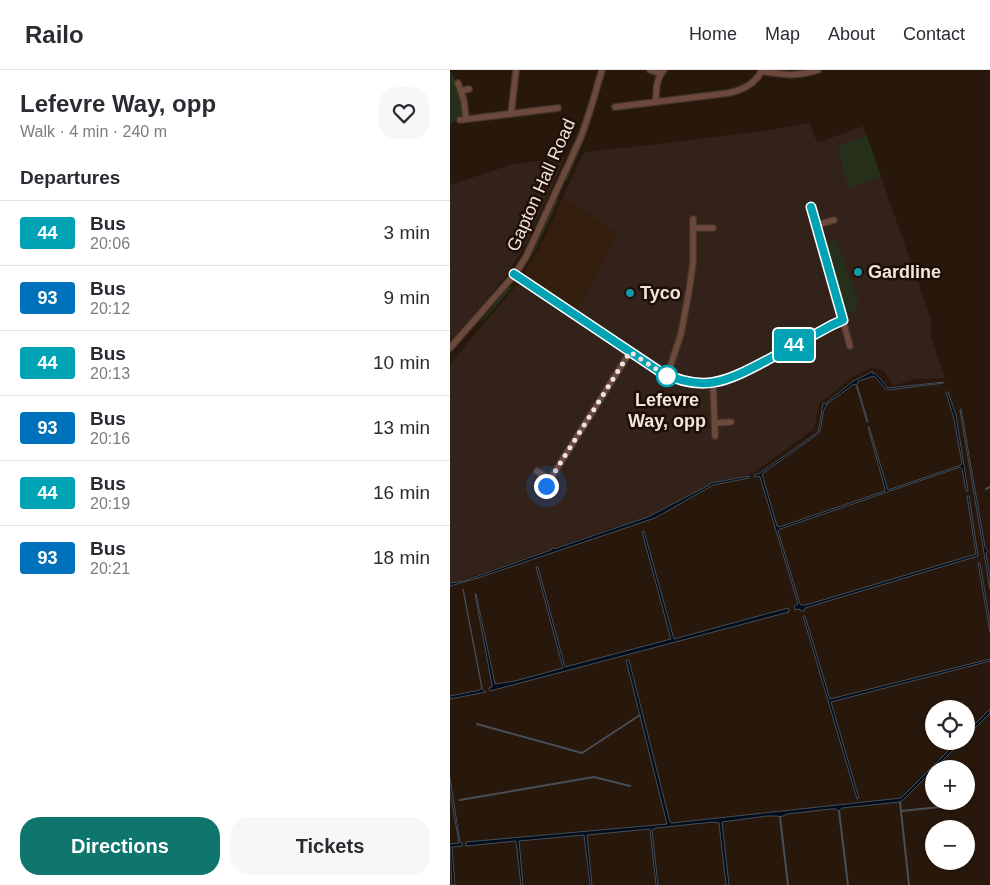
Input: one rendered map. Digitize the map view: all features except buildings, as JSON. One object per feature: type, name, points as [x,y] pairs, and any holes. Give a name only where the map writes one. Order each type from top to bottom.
[{"type":"street","points":[[511,114],[516,70]]},
{"type":"street","name":"Gapton Hall Road","points":[[450,347],[514,274],[526,257],[585,127],[602,70]]},
{"type":"street","points":[[650,70],[663,72],[656,86],[656,102]]},
{"type":"street","points":[[615,107],[739,91],[752,82],[762,71],[787,76],[818,70]]},
{"type":"street","points":[[458,83],[464,101],[463,119],[558,108]]},
{"type":"street","points":[[461,91],[469,89]]},
{"type":"street","points":[[811,207],[850,346]]},
{"type":"street","points":[[667,376],[682,334],[692,263],[693,219]]},
{"type":"street","points":[[817,225],[834,220]]},
{"type":"street","points":[[693,228],[713,228]]},
{"type":"street","points":[[514,274],[667,376],[696,383],[713,383],[738,376],[843,320]]},
{"type":"street","points":[[546,486],[630,352]]},
{"type":"street","points":[[713,383],[715,436]]},
{"type":"street","points":[[715,423],[730,422]]},
{"type":"street","points":[[537,471],[549,479]]},
{"type":"shaded area","points":[[810,123],[817,143],[863,126],[931,319],[931,337],[945,378],[915,379],[893,386],[885,372],[873,368],[868,369],[853,377],[819,404],[814,429],[753,473],[717,481],[648,517],[619,525],[450,583],[450,364],[517,285],[525,287],[572,318],[618,234],[563,197],[584,152],[770,130]]},
{"type":"shaded area","points":[[565,157],[527,243],[503,280],[450,344],[450,185],[510,165]]},
{"type":"shaded area","points":[[563,197],[618,234],[576,310],[528,278],[525,272],[545,237]]},
{"type":"green space","points":[[450,70],[455,79],[463,113],[459,116],[459,119],[450,124]]},
{"type":"green space","points":[[593,108],[595,108],[587,133],[566,183],[565,178]]},
{"type":"green space","points":[[867,136],[881,176],[849,188],[842,167],[839,146]]},
{"type":"green space","points":[[560,197],[536,249],[523,270],[552,209]]},
{"type":"green space","points":[[836,239],[859,304],[856,305],[857,310],[847,314],[827,242]]},
{"type":"green space","points":[[515,284],[481,324],[483,318],[508,288]]},
{"type":"water","points":[[872,371],[888,388],[944,383],[888,390],[874,376],[858,381],[857,385],[868,422],[856,385],[854,384],[827,404],[819,433],[762,474],[777,526],[779,527],[885,491],[868,427],[888,490],[961,465],[954,419],[946,392],[948,392],[956,415],[968,491],[966,491],[960,467],[780,529],[778,531],[800,604],[806,605],[976,554],[967,496],[969,496],[978,556],[805,608],[804,611],[795,610],[794,606],[798,604],[760,477],[755,477],[754,475],[760,473],[818,432],[823,403],[825,404],[853,381]]},
{"type":"water","points":[[960,410],[985,547],[988,551],[986,553],[990,589]]},
{"type":"water","points":[[749,476],[749,478],[713,485],[655,518],[450,586],[450,583],[464,581],[553,548],[648,517],[711,483]]},
{"type":"water","points":[[644,531],[674,639],[788,608],[789,612],[490,691],[489,688],[492,685],[475,594],[495,684],[515,681],[563,668],[536,567],[538,567],[565,667],[671,639],[642,532]]},
{"type":"water","points":[[978,563],[980,563],[990,632]]},
{"type":"water","points":[[803,616],[805,616],[830,699],[990,659],[990,661],[831,702],[859,798],[857,799]]},
{"type":"water","points":[[626,660],[629,660],[670,822],[672,823],[901,798],[925,774],[925,778],[900,802],[842,808],[839,811],[830,809],[788,814],[780,817],[767,816],[722,822],[729,885],[726,885],[719,823],[713,822],[652,830],[658,885],[656,885],[650,829],[587,835],[592,885],[590,885],[584,835],[519,841],[523,885],[521,885],[516,841],[466,846],[466,842],[667,824]]},
{"type":"water","points":[[482,688],[486,692],[450,699],[450,696]]},
{"type":"water","points":[[990,709],[990,713],[975,728],[975,724]]},
{"type":"water","points":[[949,750],[953,750],[943,760],[939,760]]},
{"type":"water","points":[[450,778],[460,842],[462,843],[462,846],[452,847],[455,885],[452,885],[450,844],[459,843],[450,791]]},
{"type":"waterway","points":[[986,489],[990,487]]},
{"type":"waterway","points":[[477,724],[582,753],[640,715]]},
{"type":"waterway","points":[[460,800],[594,777],[630,786]]},
{"type":"waterway","points":[[900,802],[909,885]]},
{"type":"waterway","points":[[901,811],[925,809]]},
{"type":"waterway","points":[[839,811],[848,885]]},
{"type":"waterway","points":[[780,817],[788,885]]},
{"type":"bus line","name":"44","points":[[514,274],[667,376],[688,382],[713,383],[738,376],[843,320],[811,207]]},
{"type":"place","name":"Gardline","points":[[858,272]]},
{"type":"place","name":"Tyco","points":[[630,293]]},
{"type":"place","name":"Lefevre Way, opp","points":[[667,376]]},
{"type":"route","points":[[546,486],[630,352],[667,376]]}]
